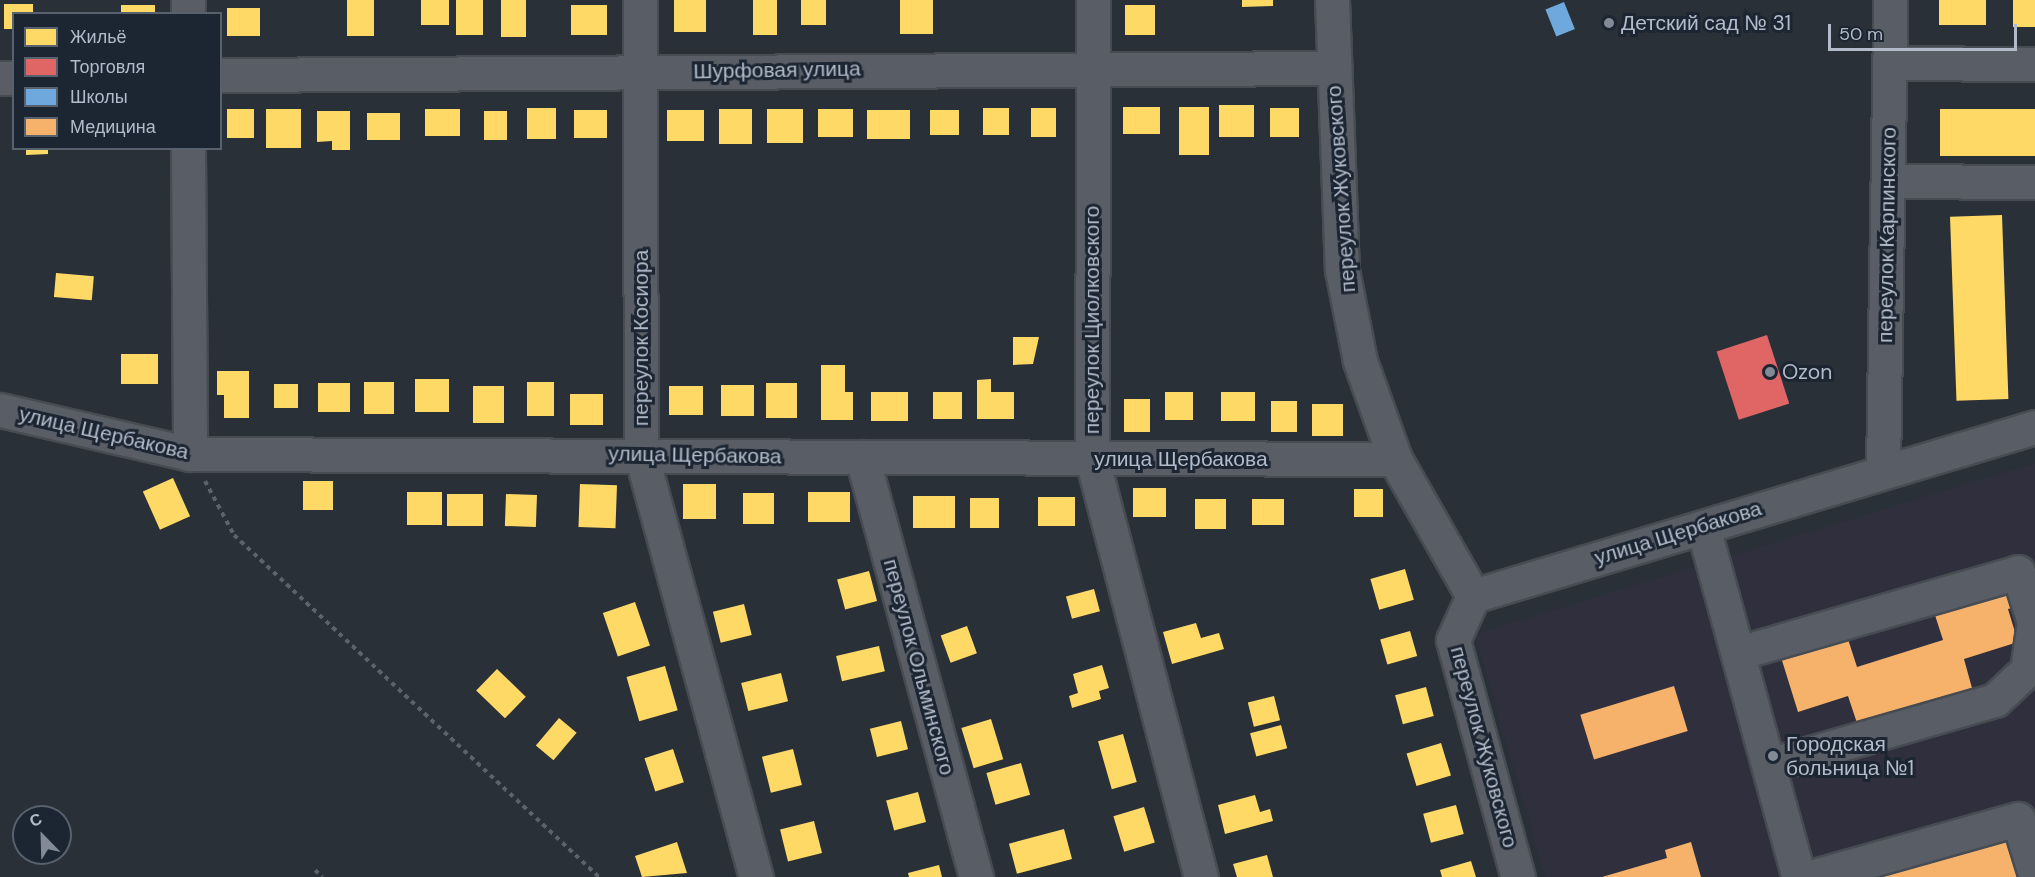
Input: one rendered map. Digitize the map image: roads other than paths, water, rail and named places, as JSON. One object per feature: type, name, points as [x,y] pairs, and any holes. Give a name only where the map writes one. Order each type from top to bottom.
[{"type":"street","name":"переулок Косиора","points":[[640,0],[641,454],[756,877]]},
{"type":"street","name":"переулок Циолковского","points":[[1093,0],[1092,459],[1201,877]]},
{"type":"street","name":"переулок Жуковского","points":[[1332,0],[1342,270],[1360,361],[1395,459],[1473,596],[1454,640],[1518,877]]},
{"type":"street","name":"переулок Карпинского","points":[[1883,470],[1890,0]]},
{"type":"street","points":[[1890,63],[2035,64]]},
{"type":"street","name":"Шурфовая улица","points":[[222,75],[1093,67],[1333,68]]},
{"type":"street","points":[[189,150],[190,454]]},
{"type":"street","points":[[1888,181],[2035,182]]},
{"type":"street","name":"улица Щербакова","points":[[0,410],[190,454],[641,454],[1092,459],[1395,459]]},
{"type":"street","points":[[1883,470],[2035,427]]},
{"type":"street","name":"переулок Ольминского","points":[[862,457],[976,877]]},
{"type":"street","name":"улица Щербакова","points":[[1473,596],[1883,470]]},
{"type":"street","points":[[1703,527],[1799,877]]},
{"type":"street","points":[[1738,653],[2018,572],[2034,622],[2027,670],[1995,700],[1769,765]]},
{"type":"street","points":[[1811,877],[2018,819],[2035,874]]},
{"type":"place","name":"Детский сад № 31","points":[[1609,23]]},
{"type":"place","name":"Ozon","points":[[1770,372]]},
{"type":"place","name":"Городская больница №1","points":[[1773,756]]}]
